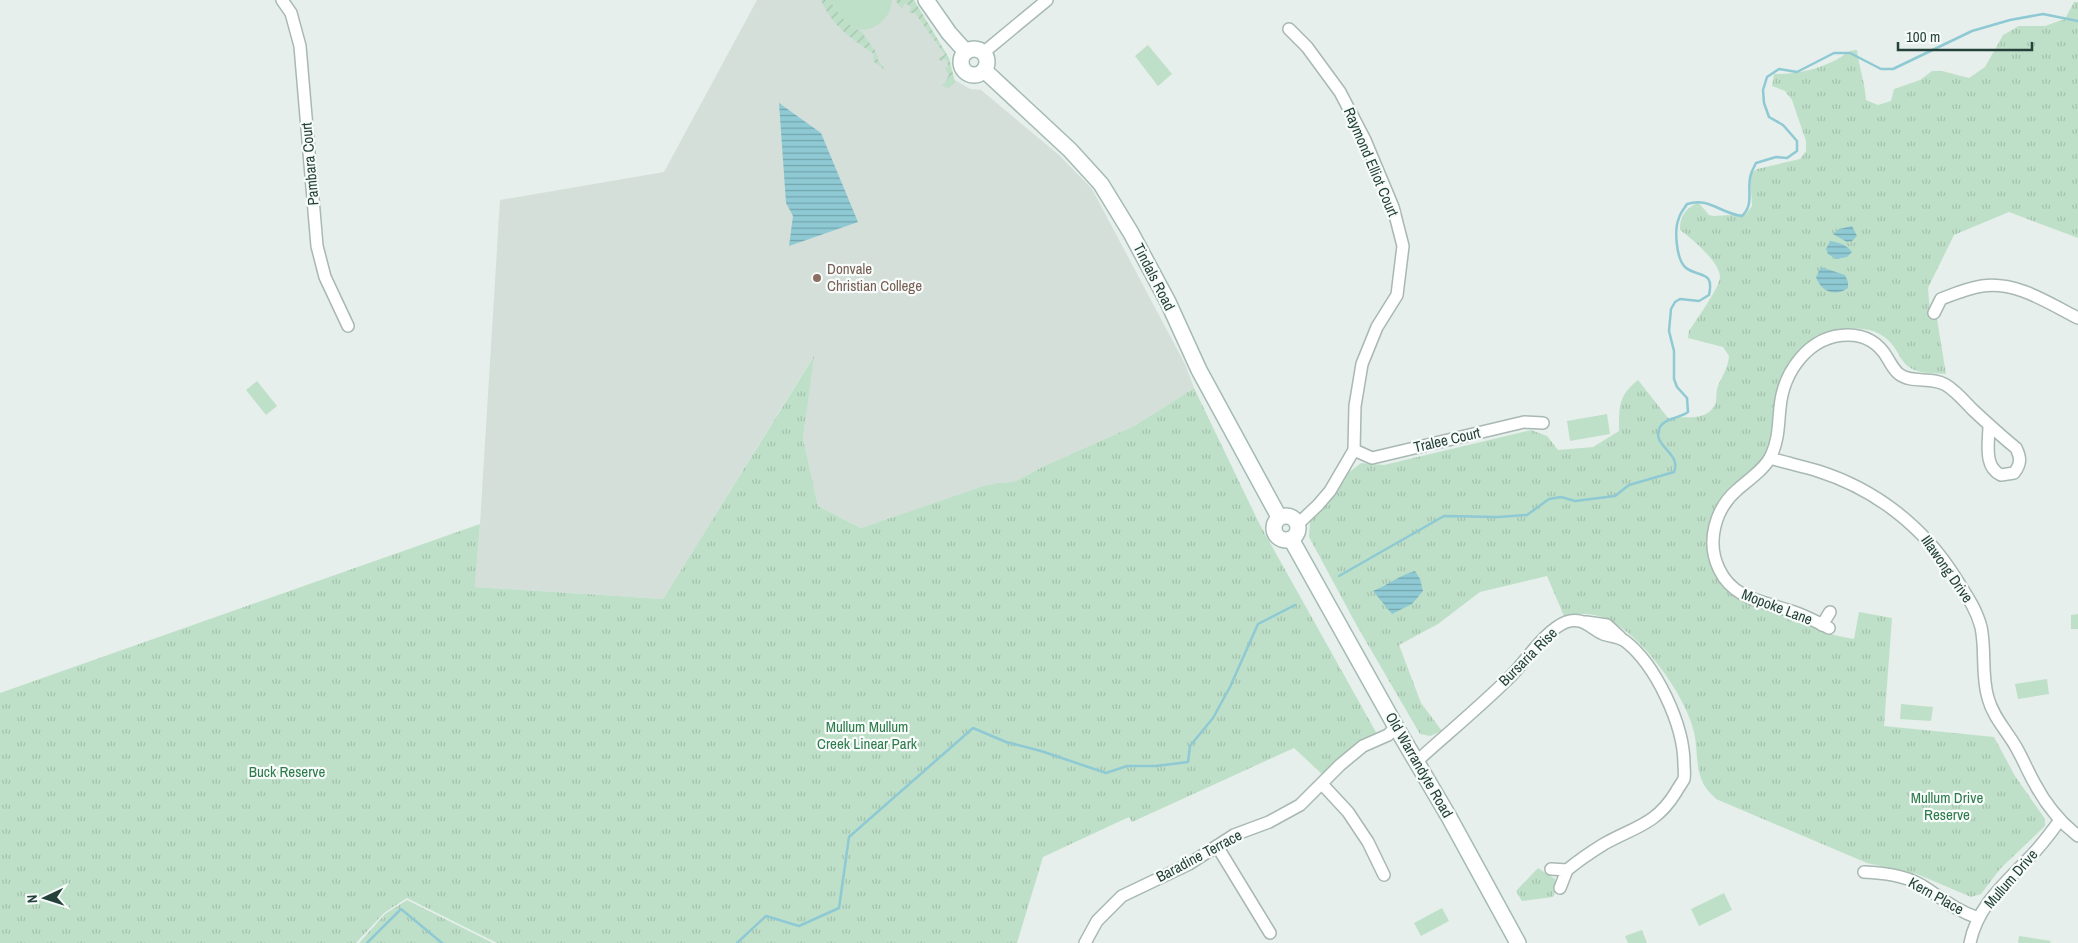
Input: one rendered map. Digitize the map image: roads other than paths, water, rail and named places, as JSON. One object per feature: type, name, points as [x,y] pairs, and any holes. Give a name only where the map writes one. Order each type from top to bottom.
[{"type":"main road","points":[[926,0],[949,33],[966,52]]},
{"type":"main road","points":[[973,49],[983,53],[986,61],[984,70],[977,74],[964,71],[961,63],[966,52],[973,49]]},
{"type":"main road","name":"Tindals Road","points":[[984,70],[1070,150],[1101,184],[1168,302],[1199,370],[1279,517]]},
{"type":"main road","points":[[1290,516],[1298,524],[1297,534],[1292,539],[1284,540],[1275,534],[1274,524],[1279,517],[1290,516]]},
{"type":"main road","name":"Old Warrandyte Road","points":[[1292,539],[1396,727],[1454,825],[1518,943]]},
{"type":"street","name":"Pambara Court","points":[[282,0],[291,13],[300,46],[317,246],[325,277],[348,326]]},
{"type":"street","points":[[983,53],[1047,0]]},
{"type":"street","name":"Raymond Elliot Court","points":[[1289,29],[1307,46],[1340,92],[1365,140],[1393,207],[1403,246],[1397,295],[1377,327],[1362,364],[1355,406],[1354,450],[1330,491],[1298,524]]},
{"type":"street","points":[[1934,313],[1937,296],[1982,286],[2009,287],[2036,296],[2078,318]]},
{"type":"street","points":[[1770,458],[1777,443],[1783,391],[1792,369],[1806,351],[1816,344],[1837,336],[1861,336],[1872,340],[1881,348],[1899,375],[1914,379],[1938,381],[1947,385],[1989,425]]},
{"type":"street","name":"Tralee Court","points":[[1354,450],[1372,458],[1524,422],[1543,422]]},
{"type":"street","name":"Mopoke Lane","points":[[1770,458],[1760,470],[1734,492],[1720,511],[1713,535],[1714,558],[1726,581],[1744,596],[1793,612],[1825,626],[1830,612]]},
{"type":"street","name":"Illawong Drive","points":[[1770,458],[1816,470],[1858,487],[1897,512],[1916,527],[1936,549],[1975,610],[1983,642],[1985,682],[1988,699],[1995,714],[2016,747],[2040,793],[2060,820],[2078,836]]},
{"type":"street","name":"Bursaria Rise","points":[[1416,762],[1511,675],[1553,630],[1574,620],[1584,622],[1603,634],[1620,637],[1643,659],[1668,700],[1679,728],[1684,755],[1684,779],[1672,798],[1657,815],[1638,828],[1604,844],[1567,870]]},
{"type":"street","name":"Baradine Terrace","points":[[1085,943],[1097,921],[1122,896],[1189,864],[1234,835],[1269,822],[1300,805],[1340,765],[1363,746],[1388,734],[1396,727]]},
{"type":"street","points":[[1322,784],[1348,812],[1368,842],[1384,875]]},
{"type":"street","name":"Mullum Drive","points":[[1970,943],[1978,918],[1996,892],[2038,848],[2060,820]]},
{"type":"street","points":[[1217,846],[1270,933]]},
{"type":"street","points":[[1551,869],[1567,870],[1560,888]]},
{"type":"street","name":"Kern Place","points":[[1864,872],[1894,875],[1908,879],[1950,906],[1978,918]]},
{"type":"water","points":[[779,103],[821,133],[858,222],[789,246],[793,216],[786,203]]},
{"type":"water","points":[[1852,226],[1857,236],[1852,241],[1847,242],[1833,234],[1839,229]]},
{"type":"water","points":[[1830,241],[1848,247],[1852,252],[1847,257],[1836,259],[1828,254],[1826,249]]},
{"type":"water","points":[[1821,267],[1845,275],[1848,288],[1843,291],[1829,292],[1821,286],[1816,277]]},
{"type":"water","points":[[1415,571],[1420,579],[1423,591],[1412,604],[1392,614],[1373,591]]},
{"type":"waterway","points":[[1339,576],[1444,516],[1498,517],[1527,515],[1549,499],[1561,497],[1575,501],[1615,496],[1629,485],[1674,472],[1674,459],[1662,444],[1658,434],[1662,424],[1688,412],[1687,398],[1677,387],[1674,379],[1674,351],[1669,331],[1671,309],[1675,302],[1680,299],[1699,301],[1709,295],[1710,287],[1709,281],[1704,275],[1690,270],[1682,263],[1677,243],[1677,223],[1680,214],[1687,204],[1695,202],[1702,202],[1742,216],[1748,206],[1751,173],[1756,163],[1776,157],[1787,158],[1797,151],[1797,141],[1783,125],[1769,117],[1764,103],[1763,90],[1767,77],[1779,69],[1797,72],[1834,53],[1850,53],[1881,69],[1893,69],[1972,31],[2010,20],[2043,14],[2078,21]]},
{"type":"waterway","points":[[737,943],[766,916],[799,926],[839,908],[849,837],[973,728],[1006,742],[1041,751],[1106,773],[1127,766],[1156,766],[1188,762],[1190,746],[1213,718],[1230,687],[1258,624],[1295,605]]},
{"type":"waterway","points":[[367,943],[401,909],[442,943]]},
{"type":"place","name":"Donvale Christian College","points":[[817,278]]},
{"type":"park label","name":"Mullum Mullum Creek Linear Park","points":[[867,736]]},
{"type":"park label","name":"Buck Reserve","points":[[287,772]]},
{"type":"park label","name":"Mullum Drive Reserve","points":[[1947,806]]}]
